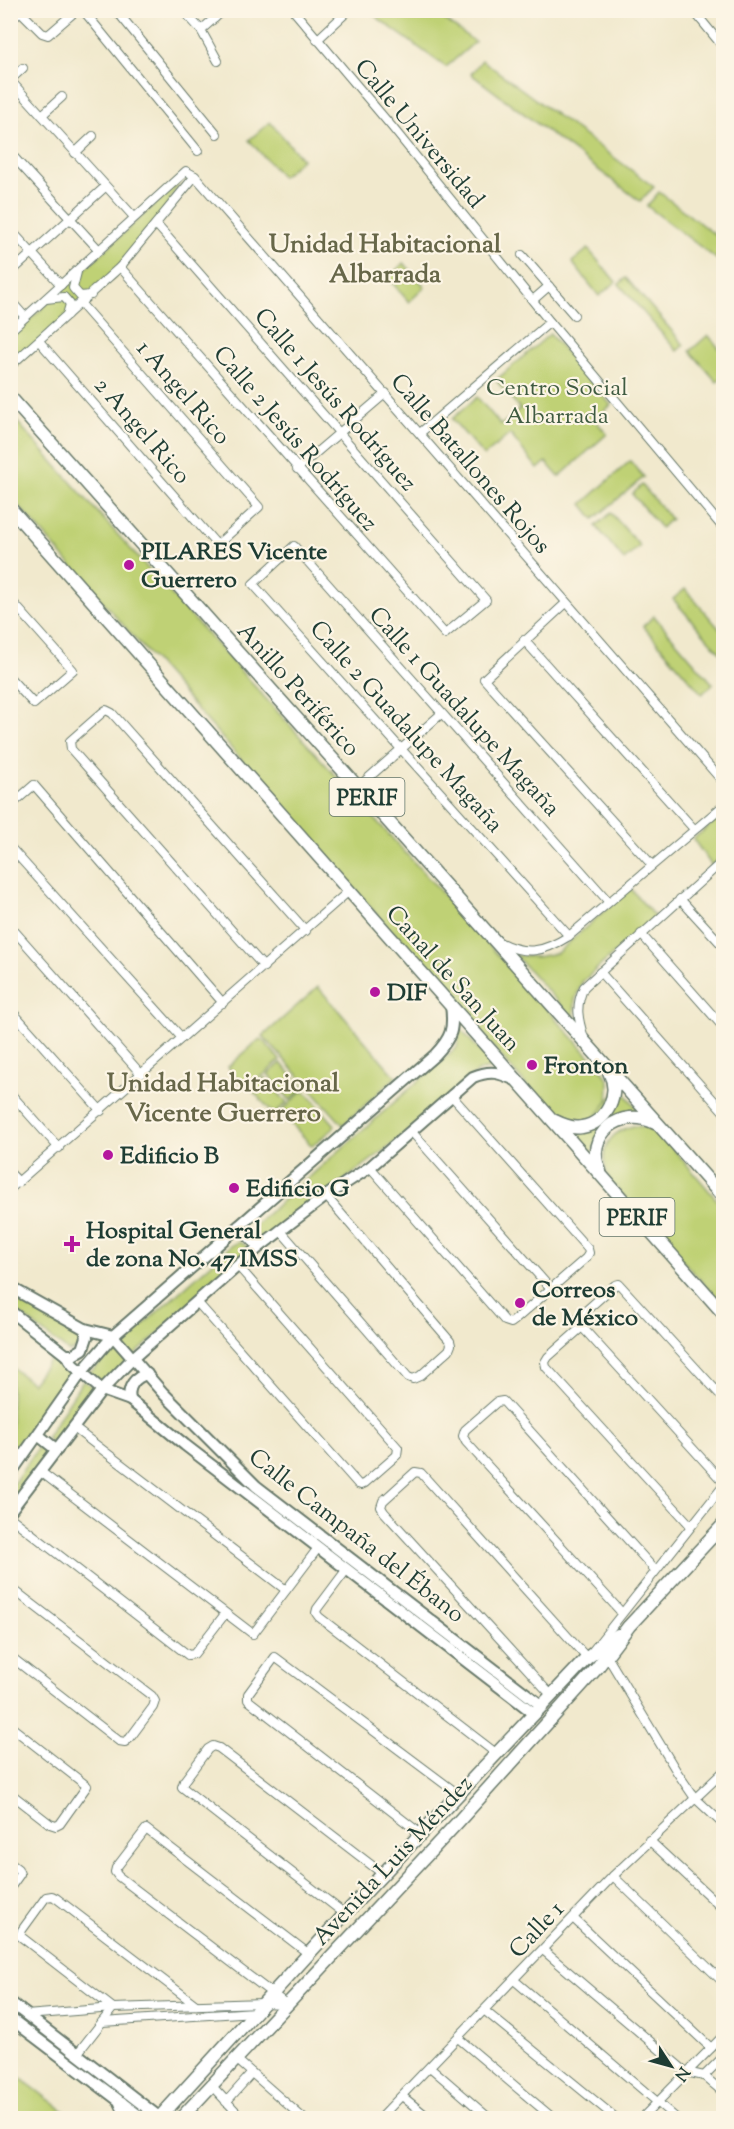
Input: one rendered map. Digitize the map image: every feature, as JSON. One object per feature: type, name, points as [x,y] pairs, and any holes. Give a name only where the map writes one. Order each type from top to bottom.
[{"type":"main road","name":"Anillo Periférico","points":[[10,397],[496,940],[723,1198]]},
{"type":"main road","name":"PERIF","points":[[10,508],[349,891]]},
{"type":"main road","name":"Canal de San Juan","points":[[349,891],[551,1119]]},
{"type":"main road","points":[[551,1119],[566,1126],[582,1127],[602,1116],[609,1108],[613,1094],[612,1078],[603,1062]]},
{"type":"main road","points":[[604,1179],[597,1165],[596,1149],[602,1134],[610,1125],[629,1117],[645,1117],[659,1125]]},
{"type":"main road","name":"PERIF","points":[[551,1119],[723,1314]]},
{"type":"main road","name":"Avenida Luis Méndez","points":[[181,2118],[457,1823],[607,1656],[629,1626],[723,1524]]},
{"type":"main road","name":"Avenida Luis Méndez","points":[[159,2118],[345,1914],[586,1658],[629,1626]]},
{"type":"main road","points":[[122,2103],[128,2118]]},
{"type":"street","points":[[10,21],[20,11],[42,33],[51,34],[77,10]]},
{"type":"street","points":[[82,10],[198,151]]},
{"type":"street","points":[[116,10],[217,134]]},
{"type":"street","points":[[183,10],[201,30],[218,61]]},
{"type":"street","points":[[208,10],[215,18]]},
{"type":"street","points":[[201,30],[224,10]]},
{"type":"street","name":"Calle Universidad","points":[[293,10],[723,529]]},
{"type":"street","points":[[693,10],[723,48]]},
{"type":"street","points":[[317,40],[344,12]]},
{"type":"street","points":[[10,331],[134,217],[10,80],[23,68]]},
{"type":"street","points":[[42,115],[62,97]]},
{"type":"street","points":[[75,153],[93,136]]},
{"type":"street","points":[[10,153],[99,250]]},
{"type":"street","name":"Calle Batallones Rojos","points":[[134,217],[186,171],[195,176],[723,783]]},
{"type":"street","points":[[10,366],[120,267],[195,176]]},
{"type":"street","points":[[10,273],[105,187]]},
{"type":"street","name":"Calle 1 Jesús Rodríguez","points":[[156,224],[486,600],[445,634]]},
{"type":"street","points":[[10,229],[61,285]]},
{"type":"street","points":[[522,255],[574,315]]},
{"type":"street","name":"Calle 2 Jesús Rodríguez","points":[[120,267],[445,634]]},
{"type":"street","points":[[79,268],[73,288],[80,296],[91,295]]},
{"type":"street","points":[[533,300],[549,286]]},
{"type":"street","points":[[45,299],[64,297],[70,304],[67,316]]},
{"type":"street","points":[[10,300],[26,317]]},
{"type":"street","name":"1 Angel Rico","points":[[81,304],[259,507],[218,544]]},
{"type":"street","points":[[420,433],[550,322]]},
{"type":"street","name":"2 Angel Rico","points":[[39,341],[218,544]]},
{"type":"street","points":[[297,469],[386,393]]},
{"type":"street","name":"Calle 1 Guadalupe Magaña","points":[[294,546],[608,901]]},
{"type":"street","name":"Calle 2 Guadalupe Magaña","points":[[294,546],[253,584],[569,936]]},
{"type":"street","points":[[10,599],[73,670],[34,705],[10,678]]},
{"type":"street","points":[[566,603],[483,679],[652,865]]},
{"type":"street","points":[[524,640],[694,829]]},
{"type":"street","points":[[264,967],[71,749],[70,741],[103,712],[106,710],[112,712],[306,931]]},
{"type":"street","points":[[358,787],[441,714]]},
{"type":"street","points":[[10,806],[34,785],[223,1003]]},
{"type":"street","points":[[496,940],[513,949],[540,950],[553,946],[569,936],[723,805]]},
{"type":"street","points":[[10,847],[182,1038]]},
{"type":"street","points":[[586,1042],[577,1010],[584,987],[723,862]]},
{"type":"street","points":[[10,1190],[349,891]]},
{"type":"street","points":[[680,899],[723,947]]},
{"type":"street","points":[[10,926],[141,1074]]},
{"type":"street","points":[[641,934],[723,1028]]},
{"type":"street","points":[[600,972],[723,1112]]},
{"type":"street","points":[[10,1474],[81,1373],[114,1336],[435,1055],[447,1042],[453,1027],[451,1005]]},
{"type":"street","points":[[10,1009],[101,1111]]},
{"type":"street","points":[[10,1511],[102,1390],[134,1358],[259,1247],[326,1196],[370,1167],[473,1077],[486,1071],[499,1073],[518,1081]]},
{"type":"street","points":[[10,1093],[59,1148]]},
{"type":"street","points":[[370,1167],[506,1321],[511,1323],[586,1258],[589,1253],[588,1249],[451,1095]]},
{"type":"street","points":[[411,1131],[551,1289]]},
{"type":"street","points":[[10,1173],[19,1182]]},
{"type":"street","points":[[280,1230],[408,1377],[413,1379],[420,1376],[451,1345],[450,1341],[326,1196]]},
{"type":"street","points":[[239,1226],[259,1247]]},
{"type":"street","points":[[197,1302],[358,1484],[365,1483],[397,1455],[399,1451],[238,1266]]},
{"type":"street","points":[[723,1399],[620,1284],[615,1285],[580,1315],[580,1324],[723,1484]]},
{"type":"street","points":[[10,1287],[85,1329],[114,1336]]},
{"type":"street","name":"Calle Campaña del Ébano","points":[[10,1311],[66,1354],[81,1373],[102,1390],[130,1400],[318,1548],[538,1710]]},
{"type":"street","points":[[580,1324],[548,1357],[545,1362],[546,1367],[691,1526]]},
{"type":"street","points":[[66,1354],[73,1355],[83,1349],[87,1337],[85,1329]]},
{"type":"street","name":"Calle Campaña del Ébano","points":[[114,1336],[147,1374],[256,1486],[538,1710]]},
{"type":"street","points":[[130,1400],[129,1393],[134,1381],[139,1376],[147,1374]]},
{"type":"street","points":[[622,1612],[463,1436],[465,1430],[497,1402],[503,1401],[655,1570]]},
{"type":"street","points":[[74,1428],[286,1590]]},
{"type":"street","points":[[38,1436],[57,1450]]},
{"type":"street","points":[[40,1472],[253,1634],[318,1548]]},
{"type":"street","points":[[552,1696],[381,1507],[383,1501],[415,1472],[421,1473],[586,1658]]},
{"type":"street","name":"Avenida Luis Méndez","points":[[586,1658],[723,1484]]},
{"type":"street","points":[[10,1517],[188,1655],[194,1654],[225,1614]]},
{"type":"street","points":[[346,1569],[316,1613],[497,1754]]},
{"type":"street","points":[[10,1587],[153,1696],[155,1701],[153,1707],[130,1738],[125,1742],[119,1741],[10,1656]]},
{"type":"street","points":[[607,1656],[677,1773],[694,1797],[723,1825]]},
{"type":"street","points":[[421,1834],[248,1700],[248,1694],[275,1657],[458,1794]]},
{"type":"street","points":[[10,1726],[87,1786],[60,1824],[56,1826],[50,1824],[10,1793]]},
{"type":"street","points":[[345,1914],[182,1787],[208,1749],[213,1746],[383,1874]]},
{"type":"street","name":"Calle 1","points":[[380,2118],[612,1876],[723,1771]]},
{"type":"street","points":[[264,2003],[115,1872],[146,1829],[309,1954]]},
{"type":"street","points":[[649,1840],[723,1910]]},
{"type":"street","points":[[10,1863],[18,1869],[20,1874],[10,1888]]},
{"type":"street","points":[[612,1876],[723,1983]]},
{"type":"street","points":[[113,2008],[20,1936],[46,1897],[52,1896],[196,2005]]},
{"type":"street","points":[[573,1918],[711,2048]]},
{"type":"street","points":[[543,1950],[686,2072],[704,2076],[723,2093]]},
{"type":"street","points":[[514,1980],[676,2118]]},
{"type":"street","points":[[10,2002],[159,2118]]},
{"type":"street","points":[[102,2022],[264,2003],[286,2004]]},
{"type":"street","points":[[26,2014],[113,2008],[286,2004]]},
{"type":"street","points":[[77,2054],[113,2008]]},
{"type":"street","points":[[485,2010],[616,2118]]},
{"type":"street","points":[[10,2018],[142,2118]]},
{"type":"street","points":[[642,2118],[723,2035]]},
{"type":"street","points":[[458,2038],[553,2118]]},
{"type":"street","points":[[704,2076],[723,2056]]},
{"type":"street","points":[[235,2058],[303,2118]]},
{"type":"street","points":[[430,2067],[489,2118]]},
{"type":"street","points":[[226,2102],[252,2073]]},
{"type":"street","points":[[211,2085],[242,2118]]},
{"type":"street","points":[[402,2096],[429,2118]]},
{"type":"green space","points":[[368,11],[433,11],[475,42],[446,67]]},
{"type":"green space","points":[[482,60],[654,187],[640,201],[471,74]]},
{"type":"green space","points":[[270,122],[302,159],[282,177],[249,140]]},
{"type":"green space","points":[[181,180],[156,226],[122,270],[11,370],[11,337]]},
{"type":"green space","points":[[659,192],[723,241],[723,264],[647,206]]},
{"type":"green space","points":[[588,249],[616,282],[599,296],[572,262]]},
{"type":"green space","points":[[404,263],[425,287],[409,302],[388,278]]},
{"type":"green space","points":[[626,278],[684,345],[677,351],[619,284]]},
{"type":"green space","name":"Centro Social Albarrada","points":[[550,334],[611,405],[595,420],[607,434],[559,477],[546,462],[538,469],[510,434],[484,456],[452,419],[477,397],[501,425],[520,409],[496,380]]},
{"type":"green space","points":[[708,335],[723,353],[723,376],[717,382],[690,351]]},
{"type":"green space","points":[[10,414],[604,1072],[609,1081],[608,1106],[585,1125],[555,1118],[11,497]]},
{"type":"green space","points":[[630,461],[644,477],[594,519],[582,504]]},
{"type":"green space","points":[[642,485],[671,519],[661,528],[632,494]]},
{"type":"green space","points":[[611,513],[640,546],[624,560],[596,526]]},
{"type":"green space","points":[[685,589],[723,633],[723,656],[673,599]]},
{"type":"green space","points":[[654,616],[713,684],[702,694],[643,626]]},
{"type":"green space","points":[[723,815],[723,855],[712,866],[693,839]]},
{"type":"green space","points":[[630,888],[655,917],[582,982],[575,1000],[574,1020],[515,955],[537,957],[557,953]]},
{"type":"green space","points":[[318,987],[396,1077],[343,1125],[263,1036]]},
{"type":"green space","points":[[459,1027],[494,1067],[478,1071],[410,1131],[268,1237],[262,1238],[256,1235],[254,1230],[256,1224],[457,1047]]},
{"type":"green space","points":[[260,1039],[280,1060],[246,1088],[228,1067]]},
{"type":"green space","points":[[281,1063],[303,1088],[290,1100],[268,1074]]},
{"type":"green space","points":[[265,1077],[287,1103],[274,1114],[251,1089]]},
{"type":"green space","points":[[620,1087],[639,1111],[619,1115],[606,1124],[591,1156],[573,1135],[582,1133]]},
{"type":"green space","points":[[302,1091],[308,1094],[335,1125],[312,1146],[281,1112]]},
{"type":"green space","points":[[633,1126],[646,1127],[660,1133],[723,1207],[723,1305],[610,1181],[604,1163],[606,1147],[615,1134]]},
{"type":"green space","points":[[239,1242],[247,1246],[247,1252],[101,1386],[87,1375],[232,1245]]},
{"type":"green space","points":[[10,1295],[81,1334],[82,1348],[69,1352],[11,1307]]},
{"type":"green space","points":[[53,1355],[67,1368],[70,1379],[11,1463],[11,1367],[32,1383]]},
{"type":"green space","points":[[83,1380],[100,1393],[58,1447],[46,1438]]},
{"type":"green space","points":[[42,1442],[55,1452],[11,1510],[11,1487]]},
{"type":"green space","points":[[10,2070],[73,2118],[11,2118]]},
{"type":"place","name":"PILARES Vicente Guerrero","points":[[129,565]]},
{"type":"place","name":"DIF","points":[[375,992]]},
{"type":"place","name":"Fronton","points":[[532,1065]]},
{"type":"place","name":"Edificio B","points":[[108,1155]]},
{"type":"place","name":"Edificio G","points":[[234,1188]]},
{"type":"place","name":"Hospital General de zona No. 47 IMSS","points":[[72,1244]]},
{"type":"place","name":"Correos de México","points":[[520,1303]]},
{"type":"district","name":"Unidad Habitacional Albarrada","points":[[385,258]]},
{"type":"district","name":"Unidad Habitacional Vicente Guerrero","points":[[223,1097]]}]
